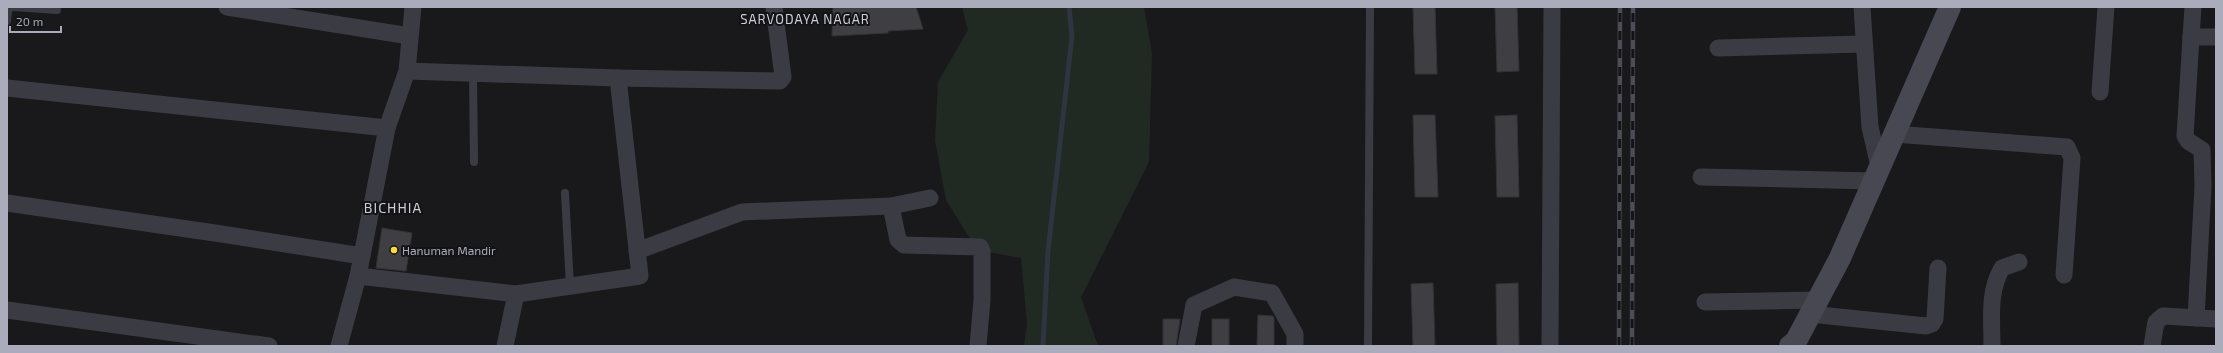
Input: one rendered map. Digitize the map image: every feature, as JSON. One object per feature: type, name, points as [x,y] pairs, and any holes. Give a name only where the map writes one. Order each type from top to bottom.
[{"type":"street","points":[[228,7],[410,36]]},
{"type":"street","points":[[339,346],[358,276],[387,128],[407,71],[413,7]]},
{"type":"street","points":[[407,71],[618,78],[780,81],[783,77],[774,7]]},
{"type":"street","points":[[1550,346],[1552,7]]},
{"type":"street","points":[[1862,7],[1863,44],[1870,127],[1876,173]]},
{"type":"street","points":[[1790,346],[1796,341],[1840,258],[1950,7]]},
{"type":"street","points":[[2100,92],[2106,7]]},
{"type":"street","points":[[2193,7],[2185,136],[2188,141],[2202,150],[2203,186],[2196,318]]},
{"type":"street","points":[[2191,37],[2216,38]]},
{"type":"street","points":[[1718,48],[1863,44]]},
{"type":"street","points":[[358,276],[516,294],[640,276],[618,78]]},
{"type":"street","points":[[7,88],[387,128]]},
{"type":"street","points":[[1894,134],[2067,147],[2072,158],[2064,275]]},
{"type":"street","points":[[1701,177],[1876,173]]},
{"type":"street","points":[[638,251],[742,212],[891,206],[930,198]]},
{"type":"street","points":[[7,204],[215,232],[362,256]]},
{"type":"street","points":[[891,206],[898,240],[904,245],[980,248],[982,251],[982,300],[978,346]]},
{"type":"street","points":[[1992,346],[1992,292],[1995,280],[2002,268],[2019,262]]},
{"type":"street","points":[[1705,302],[1814,307],[1926,326],[1932,324],[1935,319],[1938,268]]},
{"type":"street","points":[[1186,346],[1194,305],[1234,287],[1272,293],[1295,334],[1295,346]]},
{"type":"street","points":[[505,346],[510,316],[516,294]]},
{"type":"street","points":[[7,310],[269,346]]},
{"type":"street","points":[[2152,346],[2156,322],[2163,316],[2216,319]]},
{"type":"lane","points":[[7,21],[8,10],[13,7],[58,10]]},
{"type":"lane","points":[[1368,346],[1370,7]]},
{"type":"lane","points":[[473,73],[474,162]]},
{"type":"lane","points":[[564,193],[570,287]]},
{"type":"shaded area","points":[[962,7],[1144,7],[1152,53],[1149,162],[1081,297],[1098,346],[1024,346],[1027,323],[1021,258],[977,250],[946,200],[935,141],[938,82],[968,30]]},
{"type":"building","points":[[833,7],[916,7],[923,29],[888,31],[888,33],[832,36]]},
{"type":"building","points":[[1413,7],[1435,7],[1437,74],[1415,74]]},
{"type":"building","points":[[1495,7],[1517,7],[1519,71],[1497,72]]},
{"type":"building","points":[[1413,115],[1435,115],[1438,197],[1415,197]]},
{"type":"building","points":[[1517,115],[1519,197],[1497,197],[1495,116]]},
{"type":"building","name":"Hanuman Mandir","points":[[382,228],[412,233],[406,271],[376,268]]},
{"type":"building","points":[[1433,283],[1435,346],[1413,346],[1411,284]]},
{"type":"building","points":[[1518,283],[1519,346],[1497,346],[1496,284]]},
{"type":"building","points":[[1258,315],[1273,316],[1274,346],[1257,346]]},
{"type":"building","points":[[1163,319],[1180,319],[1176,346],[1163,346]]},
{"type":"building","points":[[1212,319],[1229,319],[1229,346],[1212,346]]},
{"type":"waterway","points":[[1043,346],[1048,251],[1072,36],[1069,7]]},
{"type":"railway","points":[[1619,346],[1620,7]]},
{"type":"railway","points":[[1632,346],[1633,7]]},
{"type":"place","name":"Hanuman Mandir","points":[[394,250]]},
{"type":"district","name":"SARVODAYA NAGAR","points":[[805,19]]},
{"type":"district","name":"BICHHIA","points":[[393,207]]}]
